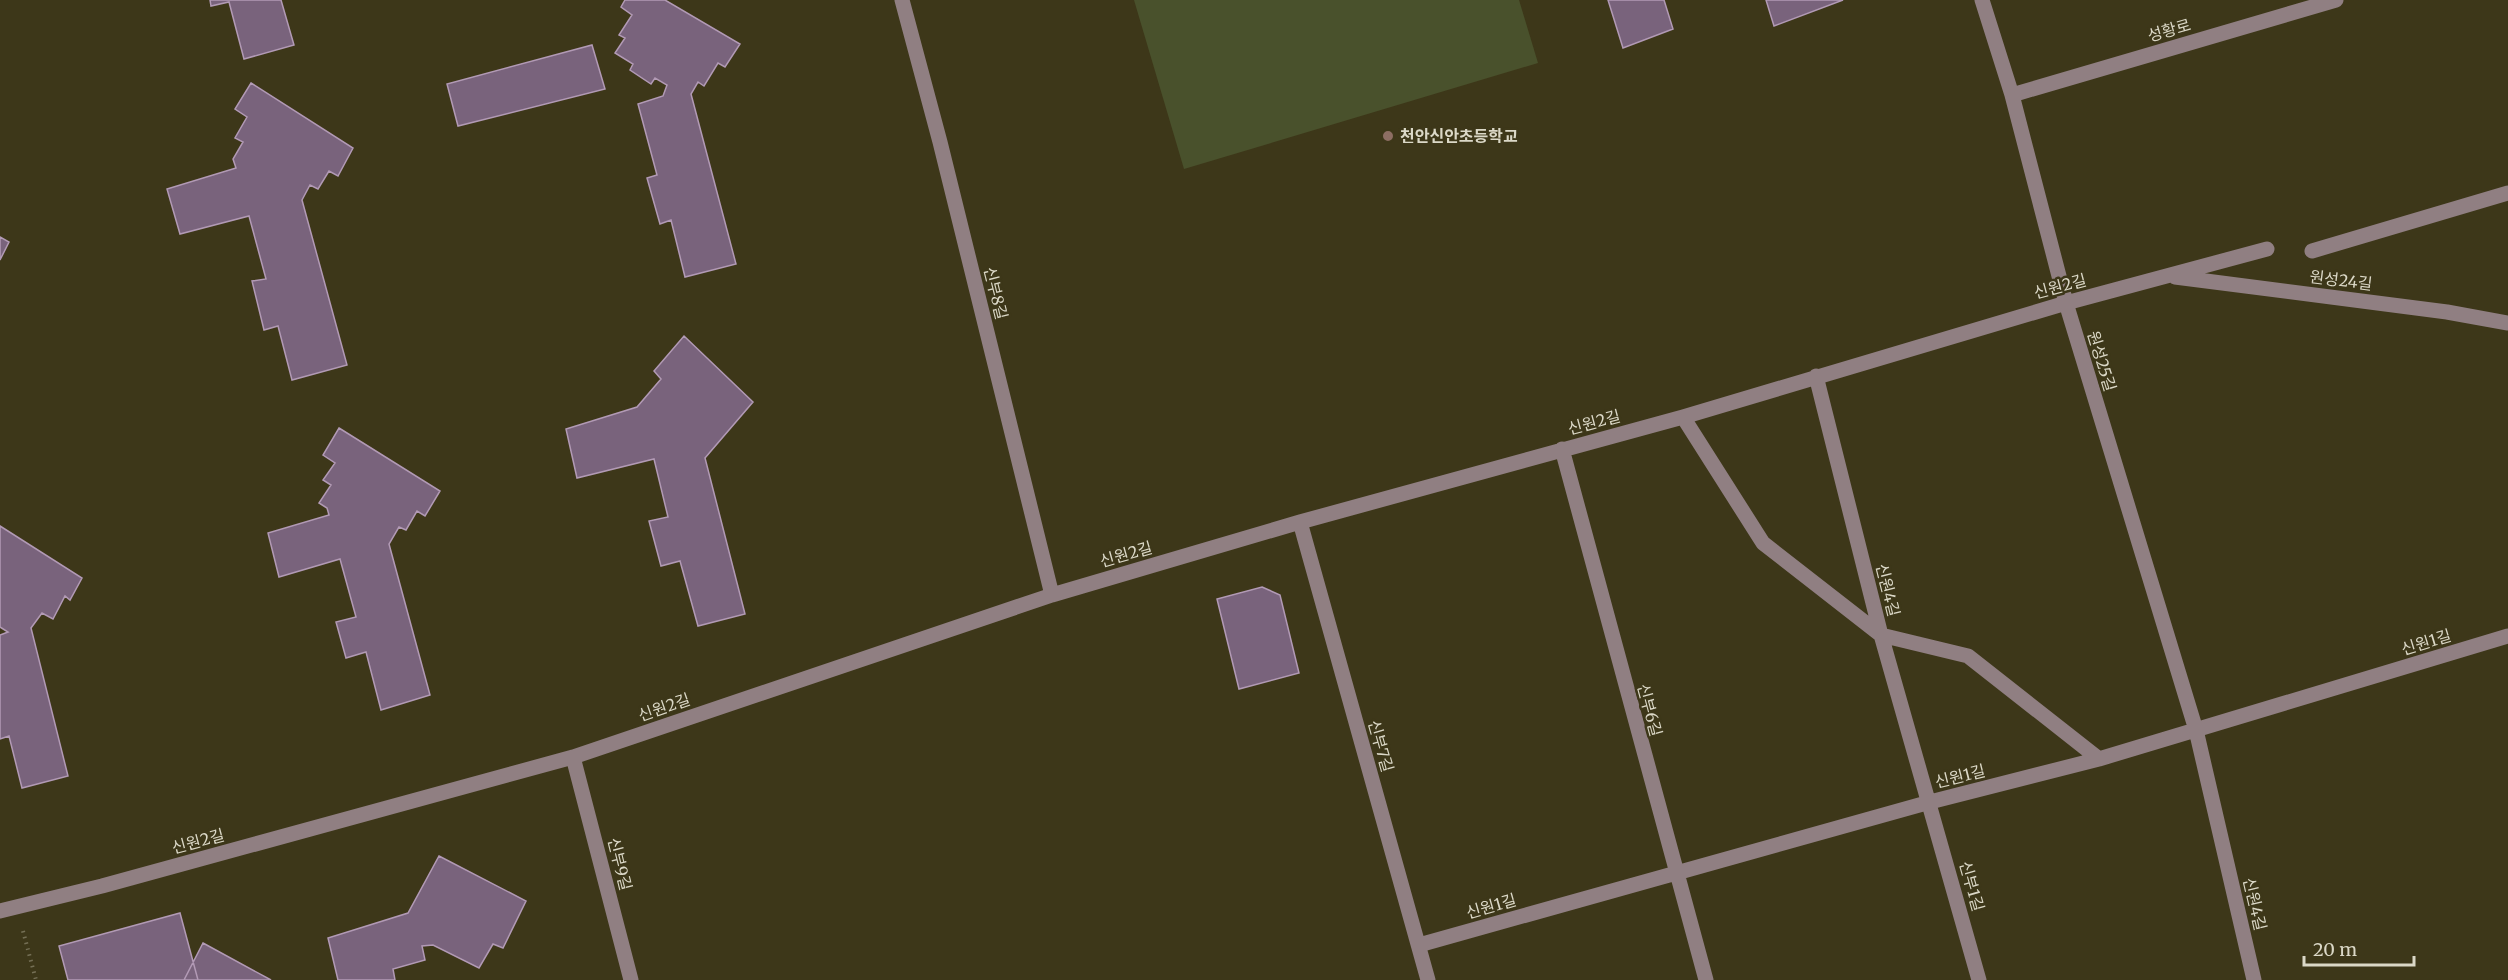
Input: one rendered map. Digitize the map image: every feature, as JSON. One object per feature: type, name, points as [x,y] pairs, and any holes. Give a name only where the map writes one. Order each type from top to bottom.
[{"type":"street","name":"신부8길","points":[[903,0],[1052,595]]},
{"type":"street","name":"원성25길","points":[[1982,0],[2012,95],[2066,303],[2196,730]]},
{"type":"street","name":"성황로","points":[[2012,95],[2336,0]]},
{"type":"street","points":[[2312,251],[2508,193]]},
{"type":"street","name":"신원2길","points":[[0,911],[102,886],[573,757],[1052,595],[1300,522],[1683,417],[2066,303],[2267,249]]},
{"type":"street","name":"원성24길","points":[[2168,277],[2447,312],[2508,323]]},
{"type":"street","name":"신원4길","points":[[1815,376],[1881,635],[1968,656],[2099,759]]},
{"type":"street","points":[[1683,417],[1763,543],[1881,635]]},
{"type":"street","name":"신부6길","points":[[1562,449],[1675,873],[1706,980]]},
{"type":"street","name":"신부7길","points":[[1300,522],[1428,980]]},
{"type":"street","name":"신부1길","points":[[1881,635],[1979,980]]},
{"type":"street","name":"신원1길","points":[[1419,945],[1930,802],[2099,759],[2508,636]]},
{"type":"street","name":"신원4길","points":[[2196,730],[2254,980]]},
{"type":"street","name":"신부9길","points":[[573,757],[631,980]]},
{"type":"path","points":[[22,929],[36,980]]},
{"type":"green space","points":[[1134,0],[1519,0],[1538,63],[1184,169]]},
{"type":"building","points":[[210,0],[281,0],[294,45],[244,59],[229,2],[211,6]]},
{"type":"building","points":[[625,0],[665,0],[740,44],[725,67],[718,63],[704,86],[698,82],[691,94],[736,264],[685,277],[671,220],[660,224],[647,178],[657,175],[638,104],[663,96],[667,85],[655,78],[651,84],[630,70],[633,64],[615,53],[625,38],[619,35],[632,15],[621,7]]},
{"type":"building","points":[[1608,0],[1664,0],[1673,29],[1623,48]]},
{"type":"building","points":[[1766,0],[1843,0],[1774,26]]},
{"type":"building","points":[[592,45],[605,89],[458,126],[447,84]]},
{"type":"building","points":[[251,83],[353,148],[338,176],[329,171],[318,189],[310,185],[302,200],[347,365],[292,380],[278,326],[264,330],[252,281],[266,279],[249,216],[180,234],[167,189],[236,168],[233,159],[243,142],[235,138],[247,117],[235,109]]},
{"type":"building","points":[[0,237],[9,242],[0,260]]},
{"type":"building","points":[[684,336],[753,402],[705,458],[745,614],[698,626],[680,561],[661,566],[649,521],[668,517],[654,459],[577,478],[566,429],[637,407],[661,379],[654,371]]},
{"type":"building","points":[[339,428],[440,491],[425,516],[417,511],[406,530],[399,527],[389,544],[430,695],[381,710],[366,652],[346,658],[336,622],[356,617],[340,559],[279,577],[268,533],[329,515],[327,508],[319,503],[331,485],[323,480],[335,463],[323,455]]},
{"type":"building","points":[[0,526],[82,578],[70,600],[65,596],[53,619],[42,613],[31,628],[68,776],[22,788],[9,736],[0,739],[0,635],[8,632],[0,627]]},
{"type":"building","points":[[1262,587],[1280,595],[1299,673],[1239,689],[1217,599]]},
{"type":"building","points":[[439,856],[526,901],[503,948],[493,944],[479,968],[433,945],[422,946],[425,960],[393,969],[395,980],[338,980],[328,938],[408,913]]},
{"type":"building","points":[[180,913],[198,980],[68,980],[59,946]]},
{"type":"building","points":[[203,943],[271,980],[184,980]]},
{"type":"place","name":"천안신안초등학교","points":[[1388,136]]}]
